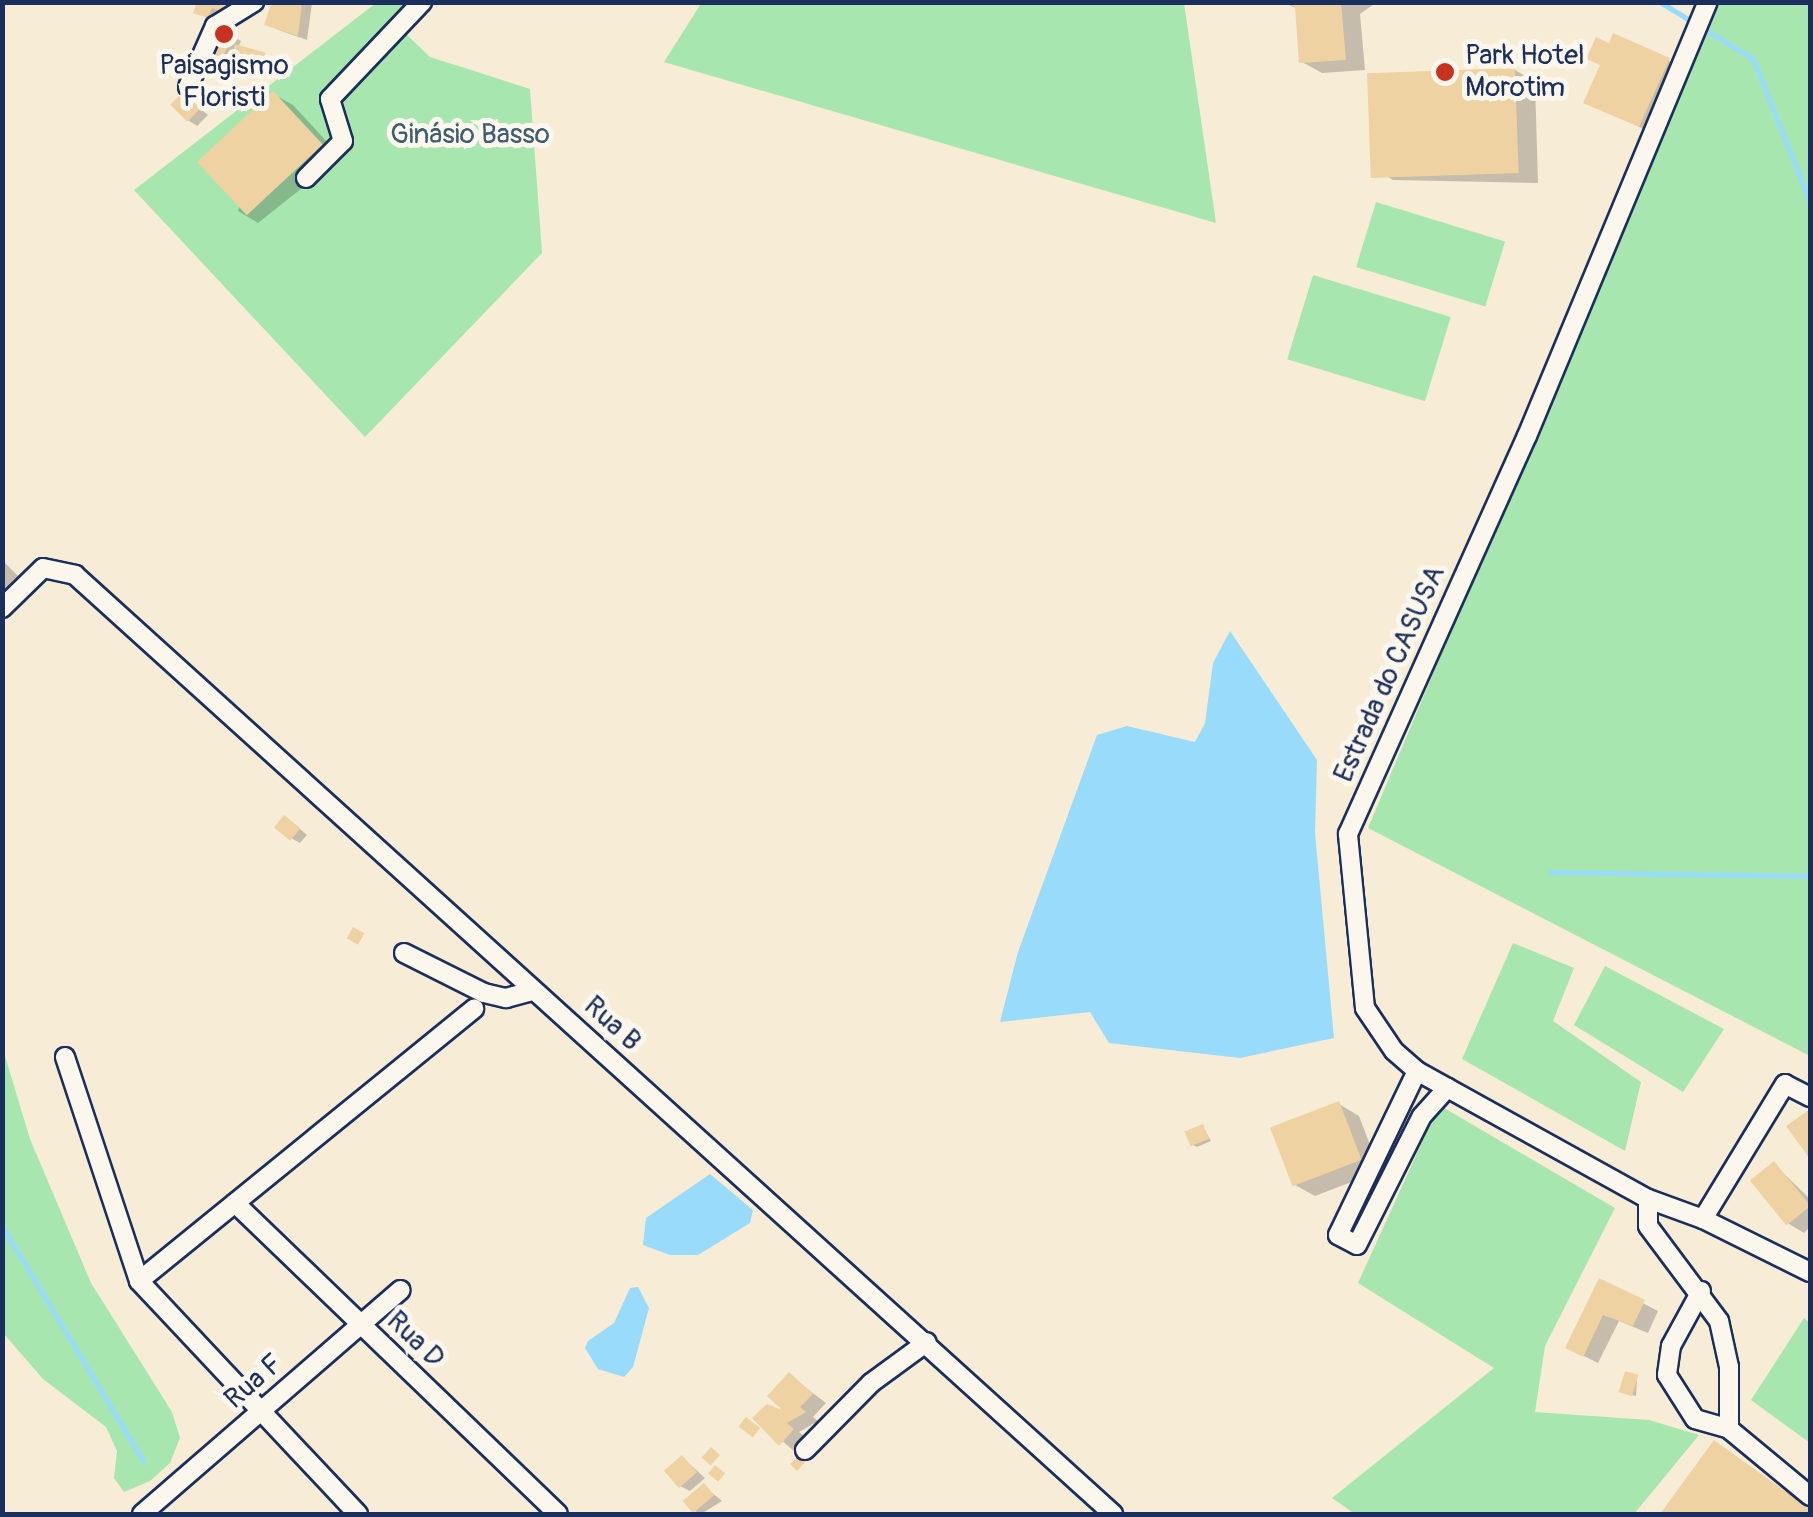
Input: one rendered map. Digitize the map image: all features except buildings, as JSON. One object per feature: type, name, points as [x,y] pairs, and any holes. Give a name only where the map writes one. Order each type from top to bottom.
[{"type":"street","points":[[188,87],[216,26],[254,2]]},
{"type":"street","points":[[306,178],[343,140],[330,100],[422,2]]},
{"type":"street","name":"Estrada do CASUSA","points":[[1708,2],[1527,436],[1348,834],[1366,1008],[1417,1072],[1648,1199],[1703,1219],[1810,1272]]},
{"type":"street","name":"Rua B","points":[[2,608],[43,568],[75,575],[1113,1514]]},
{"type":"street","points":[[404,952],[484,994],[506,998],[534,990]]},
{"type":"street","points":[[139,1282],[474,1009]]},
{"type":"street","points":[[65,1057],[139,1282],[358,1514]]},
{"type":"street","points":[[1417,1072],[1338,1235],[1357,1245],[1422,1116],[1447,1088]]},
{"type":"street","points":[[1703,1219],[1785,1084],[1810,1098]]},
{"type":"street","points":[[1400,1106],[1422,1116]]},
{"type":"street","points":[[1648,1199],[1648,1226],[1719,1320],[1728,1367],[1728,1429]]},
{"type":"street","name":"Rua D","points":[[236,1203],[558,1514]]},
{"type":"street","name":"Rua F","points":[[142,1514],[402,1290]]},
{"type":"street","points":[[1700,1290],[1671,1346],[1667,1375],[1694,1419],[1728,1429],[1810,1496]]},
{"type":"street","points":[[804,1450],[871,1383],[927,1342]]},
{"type":"green space","points":[[702,2],[1184,3],[1216,223],[664,62]]},
{"type":"green space","name":"Ginásio Basso","points":[[376,3],[436,3],[406,34],[430,57],[530,89],[542,253],[365,437],[134,190]]},
{"type":"green space","points":[[1716,3],[1810,3],[1810,1056],[1368,828]]},
{"type":"green space","points":[[1376,202],[1505,241],[1485,306],[1356,267]]},
{"type":"green space","points":[[1313,275],[1451,317],[1425,401],[1287,359]]},
{"type":"green space","points":[[1513,943],[1574,968],[1553,1021],[1641,1082],[1625,1151],[1462,1059]]},
{"type":"green space","points":[[1605,966],[1724,1029],[1683,1092],[1574,1025]]},
{"type":"green space","points":[[2,1046],[30,1139],[91,1283],[172,1412],[180,1438],[170,1463],[150,1481],[124,1492],[114,1478],[117,1451],[106,1427],[43,1379],[3,1333]]},
{"type":"green space","points":[[1439,1105],[1615,1208],[1545,1346],[1535,1412],[1649,1420],[1699,1435],[1634,1514],[1355,1514],[1332,1498],[1494,1368],[1358,1283]]},
{"type":"green space","points":[[1804,1318],[1810,1323],[1810,1443],[1751,1400]]},
{"type":"water","points":[[1230,631],[1317,760],[1315,833],[1334,1038],[1240,1058],[1109,1043],[1090,1012],[1000,1022],[1018,952],[1097,735],[1127,726],[1195,742],[1205,723],[1213,663]]},
{"type":"water","points":[[710,1174],[753,1210],[750,1223],[698,1255],[670,1255],[643,1245],[646,1218]]},
{"type":"water","points":[[638,1287],[649,1308],[633,1367],[624,1377],[598,1369],[585,1348],[588,1341],[614,1323],[630,1288]]},
{"type":"waterway","points":[[1660,2],[1753,59],[1810,202]]},
{"type":"waterway","points":[[1550,872],[1810,876]]},
{"type":"waterway","points":[[2,1226],[143,1461]]},
{"type":"place","name":"Paisagismo Floristi","points":[[224,34]]},
{"type":"place","name":"Park Hotel Morotim","points":[[1445,72]]}]
